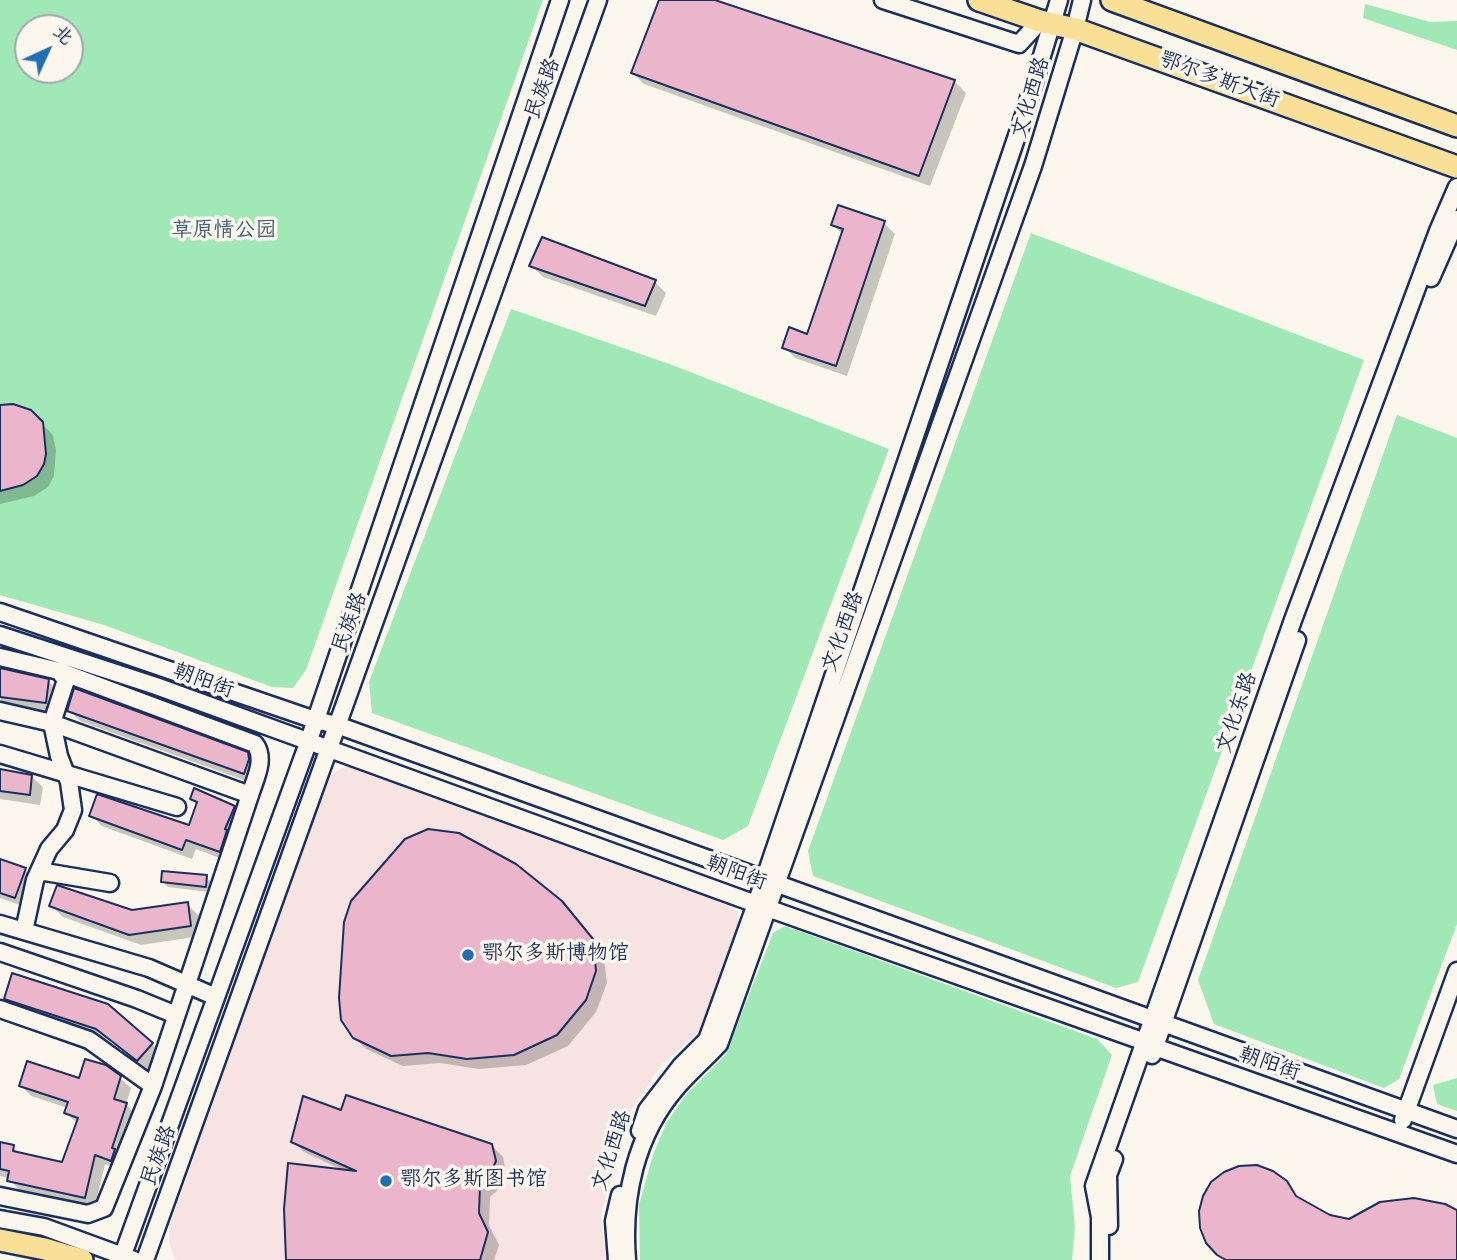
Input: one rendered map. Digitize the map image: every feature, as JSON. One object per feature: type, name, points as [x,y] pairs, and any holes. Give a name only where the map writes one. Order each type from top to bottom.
[{"type":"main road","name":"鄂尔多斯大街","points":[[979,0],[1046,23],[1075,29],[1457,167]]},
{"type":"main road","name":"鄂尔多斯大街","points":[[1112,0],[1457,126]]},
{"type":"main road","points":[[0,1240],[46,1249],[82,1260]]},
{"type":"main road","points":[[0,1253],[32,1260]]},
{"type":"street","name":"民族路","points":[[126,1259],[308,743],[560,0]]},
{"type":"street","name":"民族路","points":[[145,1260],[598,0]]},
{"type":"street","points":[[883,0],[1019,44],[1046,23]]},
{"type":"street","name":"文化西路","points":[[627,1260],[626,1202],[638,1155],[651,1124],[676,1089],[719,1044],[1046,23],[1059,0]]},
{"type":"street","name":"文化西路","points":[[770,881],[1033,166],[1082,0]]},
{"type":"street","name":"文化东路","points":[[1159,1021],[1293,620],[1437,231],[1457,187]]},
{"type":"street","name":"文化东路","points":[[1100,1260],[1100,1217],[1094,1186],[1159,1021],[1434,270],[1457,219]]},
{"type":"street","name":"朝阳街","points":[[0,612],[315,720],[337,725],[1457,1129]]},
{"type":"street","name":"朝阳街","points":[[0,635],[156,686],[308,743],[1457,1154]]},
{"type":"street","points":[[0,657],[59,671],[255,744],[261,759],[153,1086],[104,1208],[88,1214],[0,1196]]},
{"type":"street","points":[[24,931],[34,880],[49,849],[65,830],[73,810],[67,774],[52,723],[66,680],[59,671]]},
{"type":"street","points":[[0,711],[52,723],[250,795]]},
{"type":"street","points":[[0,754],[177,807]]},
{"type":"street","points":[[39,871],[110,883]]},
{"type":"street","name":"文化西路","points":[[617,1260],[614,1221],[626,1170],[647,1110],[681,1066],[707,1040],[762,906]]},
{"type":"street","points":[[0,924],[149,968],[216,998]]},
{"type":"street","points":[[0,952],[176,1015]]},
{"type":"street","points":[[1399,1133],[1457,971]]},
{"type":"street","points":[[0,1009],[89,1040],[153,1086]]},
{"type":"street","name":"文化东路","points":[[1109,1260],[1108,1175],[1150,1044]]},
{"type":"street","points":[[0,1219],[44,1227],[126,1259]]},
{"type":"shaded area","points":[[351,763],[734,904],[740,922],[698,1033],[661,1065],[630,1112],[601,1213],[606,1260],[177,1260],[174,1257],[169,1241],[169,1227],[329,776]]},
{"type":"green space","name":"草原情公园","points":[[0,0],[543,0],[306,670],[293,688],[272,687],[104,625],[0,595]]},
{"type":"green space","points":[[1365,4],[1430,22],[1457,21],[1457,50],[1363,18]]},
{"type":"green space","points":[[1031,233],[1364,360],[1138,982],[1116,988],[813,876],[808,851]]},
{"type":"green space","points":[[511,309],[672,365],[889,449],[748,826],[723,840],[372,713],[369,682]]},
{"type":"green space","points":[[1397,415],[1457,438],[1457,924],[1399,1079],[1384,1088],[1214,1024],[1198,980]]},
{"type":"green space","points":[[785,926],[1097,1039],[1112,1055],[1070,1176],[1075,1227],[1072,1260],[640,1260],[639,1205],[653,1155],[667,1122],[686,1095],[726,1054],[773,933]]},
{"type":"green space","points":[[1457,1078],[1457,1111],[1437,1104],[1433,1085]]},
{"type":"building","points":[[659,0],[715,0],[955,80],[919,176],[631,73]]},
{"type":"building","points":[[838,205],[885,221],[836,366],[782,348],[789,327],[807,334],[843,229],[831,225]]},
{"type":"building","points":[[542,237],[656,280],[645,306],[529,266]]},
{"type":"building","points":[[13,404],[31,410],[43,422],[46,454],[37,476],[23,485],[0,491],[0,405]]},
{"type":"building","points":[[0,668],[49,679],[46,703],[0,697]]},
{"type":"building","points":[[74,688],[248,752],[249,759],[244,774],[67,711]]},
{"type":"building","points":[[0,769],[32,775],[30,795],[0,791]]},
{"type":"building","points":[[194,788],[235,806],[225,829],[227,830],[220,852],[186,840],[182,850],[89,816],[97,794],[189,825],[197,802],[190,799]]},
{"type":"building","name":"鄂尔多斯博物馆","points":[[428,829],[459,833],[516,864],[562,901],[593,939],[596,971],[586,1000],[557,1035],[514,1055],[467,1059],[428,1053],[391,1056],[353,1038],[341,1020],[339,998],[344,922],[351,901],[405,839]]},
{"type":"building","points":[[0,859],[26,868],[15,898],[0,893]]},
{"type":"building","points":[[162,871],[207,875],[206,887],[161,882]]},
{"type":"building","points":[[57,885],[132,910],[188,902],[191,926],[129,935],[49,906]]},
{"type":"building","points":[[12,973],[108,1004],[153,1043],[137,1061],[96,1029],[4,999]]},
{"type":"building","points":[[85,1059],[106,1065],[121,1076],[114,1099],[127,1103],[112,1148],[115,1149],[111,1161],[95,1155],[85,1198],[7,1181],[9,1171],[0,1169],[0,1142],[14,1145],[13,1151],[62,1162],[78,1118],[64,1113],[68,1102],[19,1086],[27,1061],[79,1078]]},
{"type":"building","name":"鄂尔多斯图书馆","points":[[346,1095],[492,1144],[496,1161],[489,1176],[480,1186],[479,1213],[488,1232],[480,1260],[286,1260],[284,1209],[288,1163],[356,1171],[291,1142],[303,1096],[341,1110]]},
{"type":"building","points":[[1257,1165],[1273,1171],[1287,1181],[1296,1196],[1330,1215],[1349,1219],[1380,1202],[1414,1198],[1445,1204],[1457,1210],[1457,1260],[1226,1260],[1206,1243],[1200,1228],[1199,1211],[1203,1196],[1211,1182],[1224,1172],[1239,1166]]},
{"type":"place","name":"鄂尔多斯博物馆","points":[[468,955]]},
{"type":"place","name":"鄂尔多斯图书馆","points":[[386,1181]]}]
